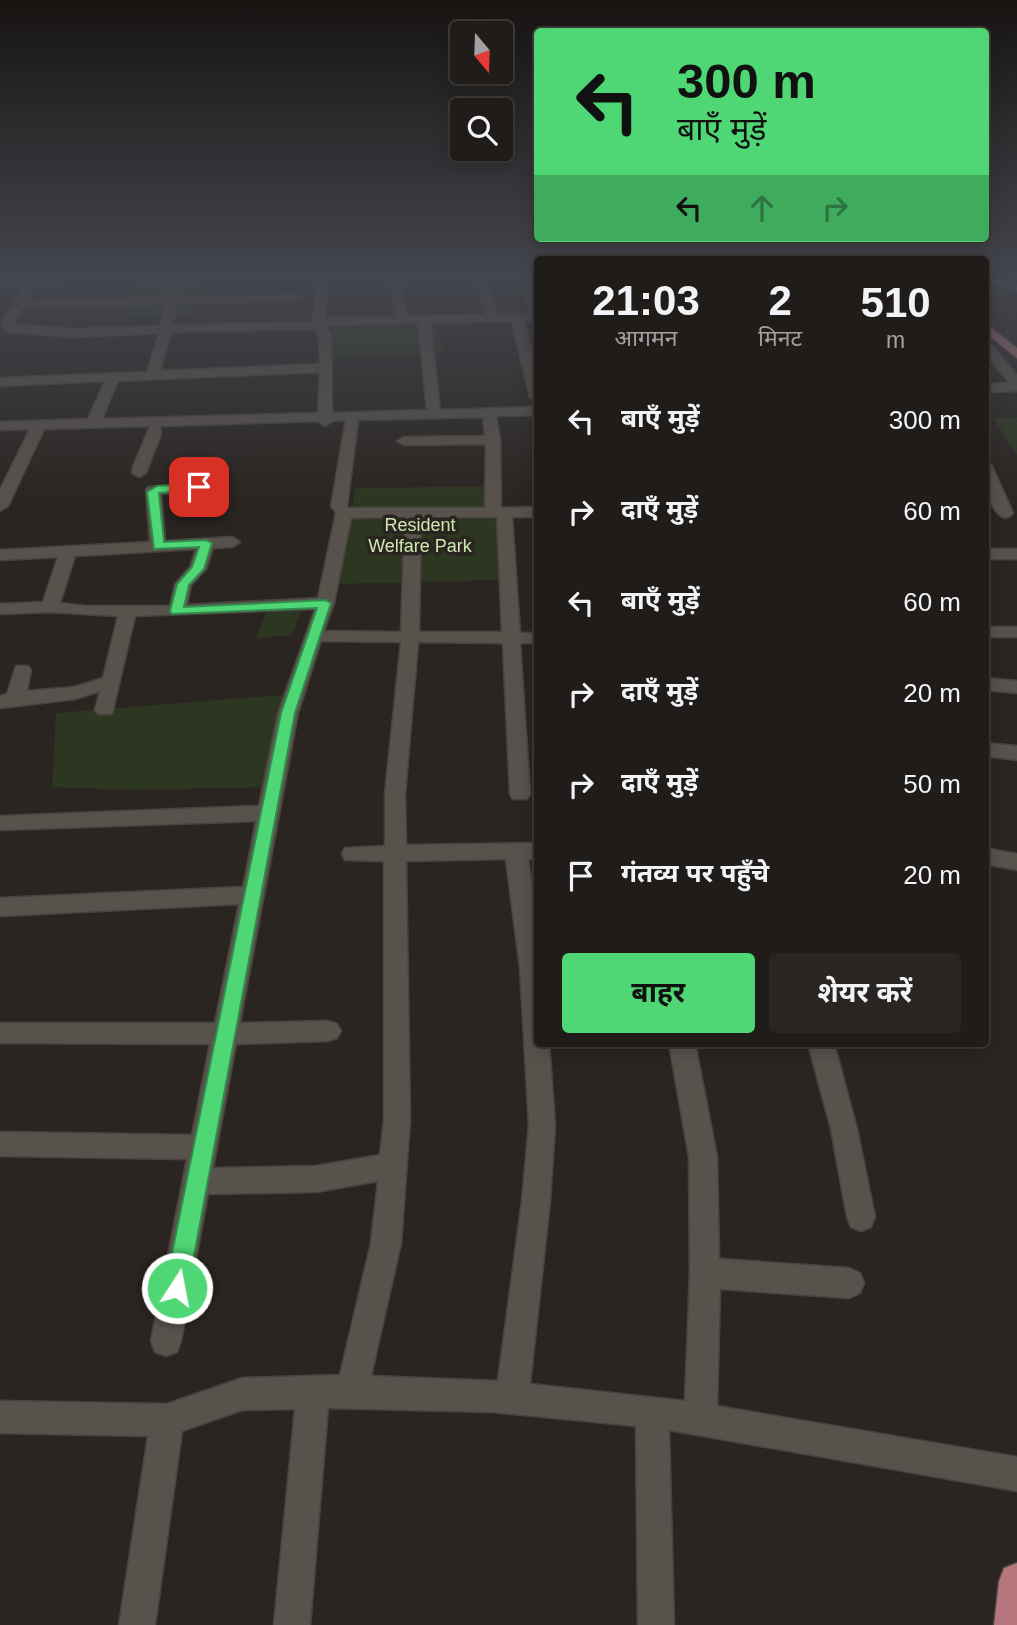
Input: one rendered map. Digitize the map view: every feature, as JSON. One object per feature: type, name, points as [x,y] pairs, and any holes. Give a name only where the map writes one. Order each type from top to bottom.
[{"type":"main road","points":[[1012,1625],[1017,1581]]},
{"type":"street","points":[[152,376],[159,351]]},
{"type":"street","points":[[325,419],[326,351]]},
{"type":"street","points":[[427,351],[434,413]]},
{"type":"street","points":[[525,351],[534,385]]},
{"type":"street","points":[[989,354],[1017,385]]},
{"type":"street","points":[[0,382],[327,368]]},
{"type":"street","points":[[989,372],[1006,371]]},
{"type":"street","points":[[93,423],[113,377]]},
{"type":"street","points":[[989,388],[1017,385]]},
{"type":"street","points":[[989,401],[1017,399]]},
{"type":"street","points":[[0,426],[155,428],[434,413],[534,411]]},
{"type":"street","points":[[37,428],[93,423],[534,416]]},
{"type":"street","points":[[490,417],[493,440],[491,462],[512,638],[520,794]]},
{"type":"street","points":[[352,421],[338,506],[344,513],[534,512]]},
{"type":"street","points":[[0,506],[37,428]]},
{"type":"street","points":[[155,428],[155,438],[143,455],[138,476],[155,489],[199,487]]},
{"type":"street","points":[[404,442],[493,440]]},
{"type":"street","points":[[989,473],[1011,513],[989,513]]},
{"type":"street","points":[[155,489],[153,492],[158,546]]},
{"type":"street","points":[[166,1341],[288,713],[325,603],[344,513]]},
{"type":"street","points":[[352,1391],[386,1243],[397,1120],[395,794],[410,637],[413,513]]},
{"type":"street","points":[[0,555],[232,542]]},
{"type":"street","points":[[177,611],[183,584],[198,569],[206,543]]},
{"type":"street","points":[[50,607],[68,552]]},
{"type":"street","points":[[989,554],[1017,554]]},
{"type":"street","points":[[0,609],[50,607],[177,611],[325,603]]},
{"type":"street","points":[[105,710],[128,610]]},
{"type":"street","points":[[989,631],[1017,632]]},
{"type":"street","points":[[314,636],[534,638]]},
{"type":"street","points":[[8,700],[22,670]]},
{"type":"street","points":[[8,700],[75,693],[111,682]]},
{"type":"street","points":[[989,684],[1017,687]]},
{"type":"street","points":[[989,750],[1017,753]]},
{"type":"street","points":[[0,823],[268,813]]},
{"type":"street","points":[[353,854],[526,851],[534,999]]},
{"type":"street","points":[[989,857],[1017,862]]},
{"type":"street","points":[[0,907],[252,895]]},
{"type":"street","points":[[0,1033],[225,1034],[327,1031]]},
{"type":"street","points":[[512,1398],[536,1201],[542,1125],[537,1047]]},
{"type":"street","points":[[683,1047],[703,1157],[705,1273],[701,1419]]},
{"type":"street","points":[[822,1047],[844,1129],[861,1217]]},
{"type":"street","points":[[0,1144],[203,1147]]},
{"type":"street","points":[[197,1181],[316,1179],[393,1166]]},
{"type":"street","points":[[705,1273],[849,1283]]},
{"type":"street","points":[[0,1417],[167,1420],[243,1394],[352,1391],[512,1398],[701,1419],[1017,1474]]},
{"type":"street","points":[[292,1625],[313,1392]]},
{"type":"street","points":[[652,1412],[656,1625]]},
{"type":"street","points":[[137,1625],[167,1420]]},
{"type":"green space","points":[[325,351],[443,351],[444,353],[326,358]]},
{"type":"green space","points":[[1017,417],[1017,455],[993,418]]},
{"type":"green space","name":"Resident Welfare Park","points":[[502,486],[500,580],[337,584],[356,488]]},
{"type":"green space","points":[[272,599],[305,600],[292,635],[256,638]]},
{"type":"green space","points":[[295,694],[273,787],[133,790],[52,787],[56,713]]},
{"type":"route","points":[[177,1288],[288,713],[325,603],[177,611],[183,584],[201,564],[206,543],[158,546],[153,490],[199,487]]}]
